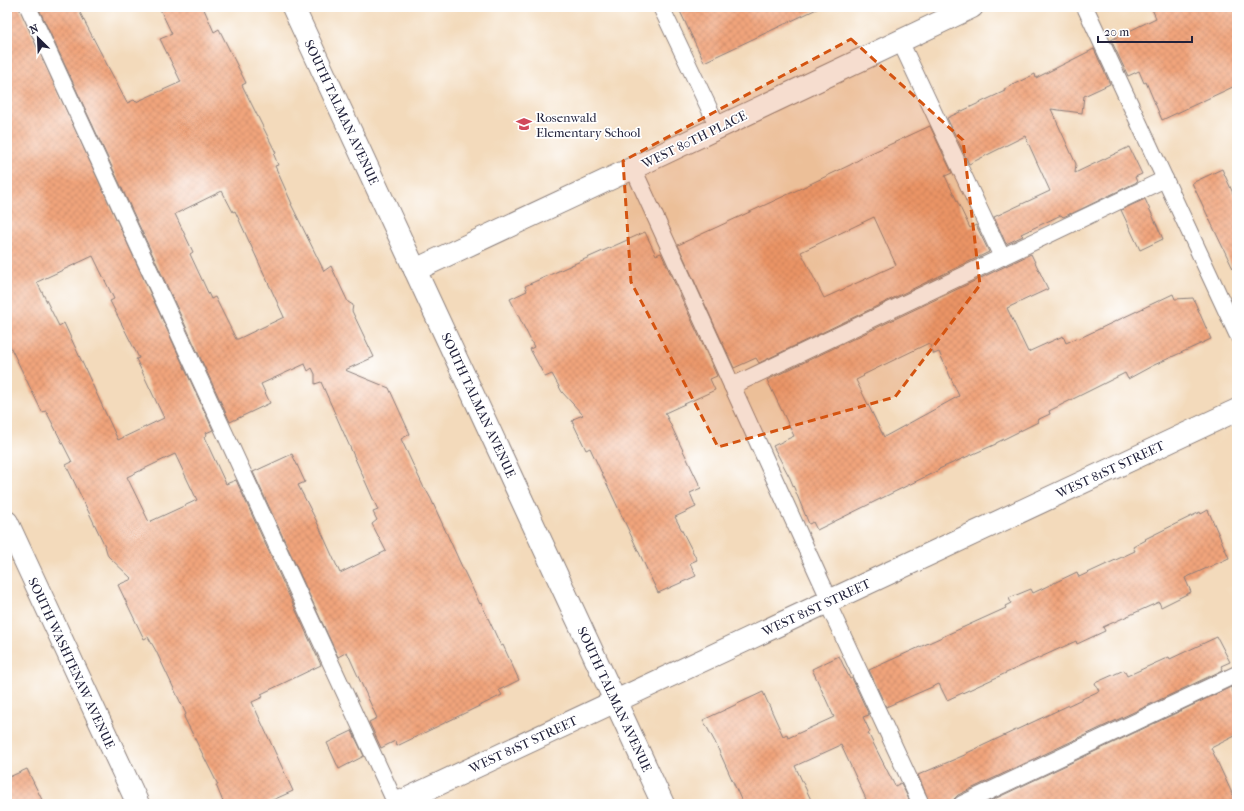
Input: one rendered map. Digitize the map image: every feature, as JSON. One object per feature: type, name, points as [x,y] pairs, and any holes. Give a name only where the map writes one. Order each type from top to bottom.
[{"type":"street","name":"SOUTH TALMAN AVENUE","points":[[293,7],[663,804]]},
{"type":"street","name":"WEST 80TH PLACE","points":[[415,270],[972,7]]},
{"type":"street","name":"WEST 81ST STREET","points":[[396,804],[1237,410]]},
{"type":"street","name":"SOUTH WASHTENAW AVENUE","points":[[7,522],[138,804]]},
{"type":"lane","points":[[28,7],[396,804]]},
{"type":"lane","points":[[661,7],[718,127]]},
{"type":"lane","points":[[1085,7],[1237,334]]},
{"type":"lane","points":[[900,40],[1002,257]]},
{"type":"lane","points":[[633,168],[921,804]]},
{"type":"lane","points":[[732,386],[1165,179]]},
{"type":"lane","points":[[962,804],[1237,674]]},
{"type":"highlighted area","points":[[851,39],[963,140],[980,285],[895,397],[718,447],[631,282],[623,161]]},
{"type":"building","points":[[7,7],[19,7],[213,430],[206,433],[207,435],[204,437],[226,484],[236,480],[321,665],[261,694],[263,697],[252,702],[293,791],[264,804],[224,804],[216,785],[218,785],[184,717],[186,714],[156,651],[148,637],[144,639],[118,585],[132,579],[108,556],[105,546],[66,465],[72,462],[46,411],[42,412],[7,340]],"holes":[[[93,256],[114,299],[110,301],[139,358],[136,359],[164,418],[118,440],[64,323],[59,326],[37,282]],[[175,454],[197,500],[149,522],[127,477]]]},
{"type":"building","points":[[38,7],[77,7],[127,103],[134,100],[136,102],[181,82],[160,39],[172,34],[159,7],[203,7],[214,32],[219,29],[246,83],[242,85],[276,153],[274,155],[278,165],[275,166],[291,204],[324,271],[331,266],[348,302],[353,305],[352,311],[374,357],[345,370],[389,388],[410,434],[401,439],[480,604],[481,603],[501,646],[503,645],[519,680],[499,690],[502,695],[397,746],[395,741],[381,748],[369,722],[377,718],[347,652],[338,657],[253,472],[292,454],[305,482],[298,485],[340,573],[386,551],[372,524],[377,520],[373,512],[378,510],[321,382],[315,384],[315,374],[312,368],[308,371],[305,364],[261,384],[270,403],[230,422]],"holes":[[[222,191],[233,212],[235,211],[284,317],[238,339],[236,339],[215,297],[211,299],[190,254],[193,252],[175,214]]]},
{"type":"building","points":[[678,7],[821,7],[704,62]]},
{"type":"building","points":[[1151,7],[1237,7],[1237,85],[1162,120],[1146,82],[1144,83],[1139,71],[1128,76],[1111,40],[1156,18]]},
{"type":"building","points":[[1094,49],[1110,84],[1084,96],[1082,113],[1051,109],[1076,164],[1075,173],[1129,147],[1142,174],[1135,177],[1137,182],[1071,214],[1070,213],[1063,217],[1061,215],[1021,234],[1023,236],[1006,244],[994,217],[1050,191],[1025,136],[969,164],[947,118],[1005,91],[1004,89],[1035,74],[1036,78]]},
{"type":"building","points":[[930,126],[952,173],[945,176],[970,228],[976,225],[989,252],[759,363],[756,358],[734,368],[678,245],[850,165],[865,156]],"holes":[[[874,217],[896,265],[824,298],[801,252]]]},
{"type":"building","points":[[1222,169],[1237,202],[1237,277],[1192,183]]},
{"type":"building","points":[[1145,199],[1163,239],[1140,250],[1121,210]]},
{"type":"building","points":[[645,232],[656,255],[661,253],[717,376],[710,379],[715,390],[665,413],[701,488],[690,493],[696,507],[675,517],[697,560],[690,563],[696,576],[658,593],[590,448],[586,450],[572,421],[574,420],[573,419],[583,415],[562,392],[552,374],[545,377],[530,349],[534,347],[510,299],[527,291],[525,286]]},
{"type":"building","points":[[1031,254],[1048,289],[1007,308],[1028,352],[1063,336],[1066,343],[1077,338],[1078,339],[1173,294],[1175,299],[1193,298],[1211,339],[1152,366],[1128,379],[1125,373],[1049,411],[1050,414],[1037,420],[1038,422],[996,444],[939,469],[817,530],[813,522],[809,524],[790,478],[773,446],[794,436],[767,380]],"holes":[[[929,343],[934,354],[939,352],[959,396],[884,437],[856,380],[864,376],[863,375]]]},
{"type":"building","points":[[1208,510],[1229,558],[1185,578],[1191,592],[1161,607],[1159,602],[1103,627],[1105,631],[1077,644],[1076,641],[947,700],[939,684],[886,707],[869,670],[1006,608],[1005,606],[1011,603],[1009,598],[1031,589],[1033,593],[1077,572],[1079,577],[1135,551],[1133,547],[1146,540],[1145,539],[1200,512],[1201,514]]},
{"type":"building","points":[[1217,637],[1230,662],[1221,666],[1223,670],[958,795],[954,799],[953,804],[930,804],[918,775],[967,754],[1099,691],[1095,683],[1124,670],[1127,676],[1169,657],[1170,659]]},
{"type":"building","points":[[839,656],[850,679],[852,678],[869,715],[863,717],[870,732],[868,733],[895,786],[901,783],[911,804],[854,804],[866,799],[841,745],[795,766],[813,804],[743,804],[715,742],[703,720],[763,692],[783,736],[787,734],[788,738],[834,717],[812,669]]},
{"type":"building","points":[[1231,687],[1237,701],[1237,735],[1211,748],[1237,804],[984,804]]},
{"type":"building","points":[[352,731],[364,756],[339,769],[327,743]]},
{"type":"building","points":[[27,769],[44,804],[7,804],[7,778]]},
{"type":"place","name":"Rosenwald Elementary School","points":[[524,124]]}]
